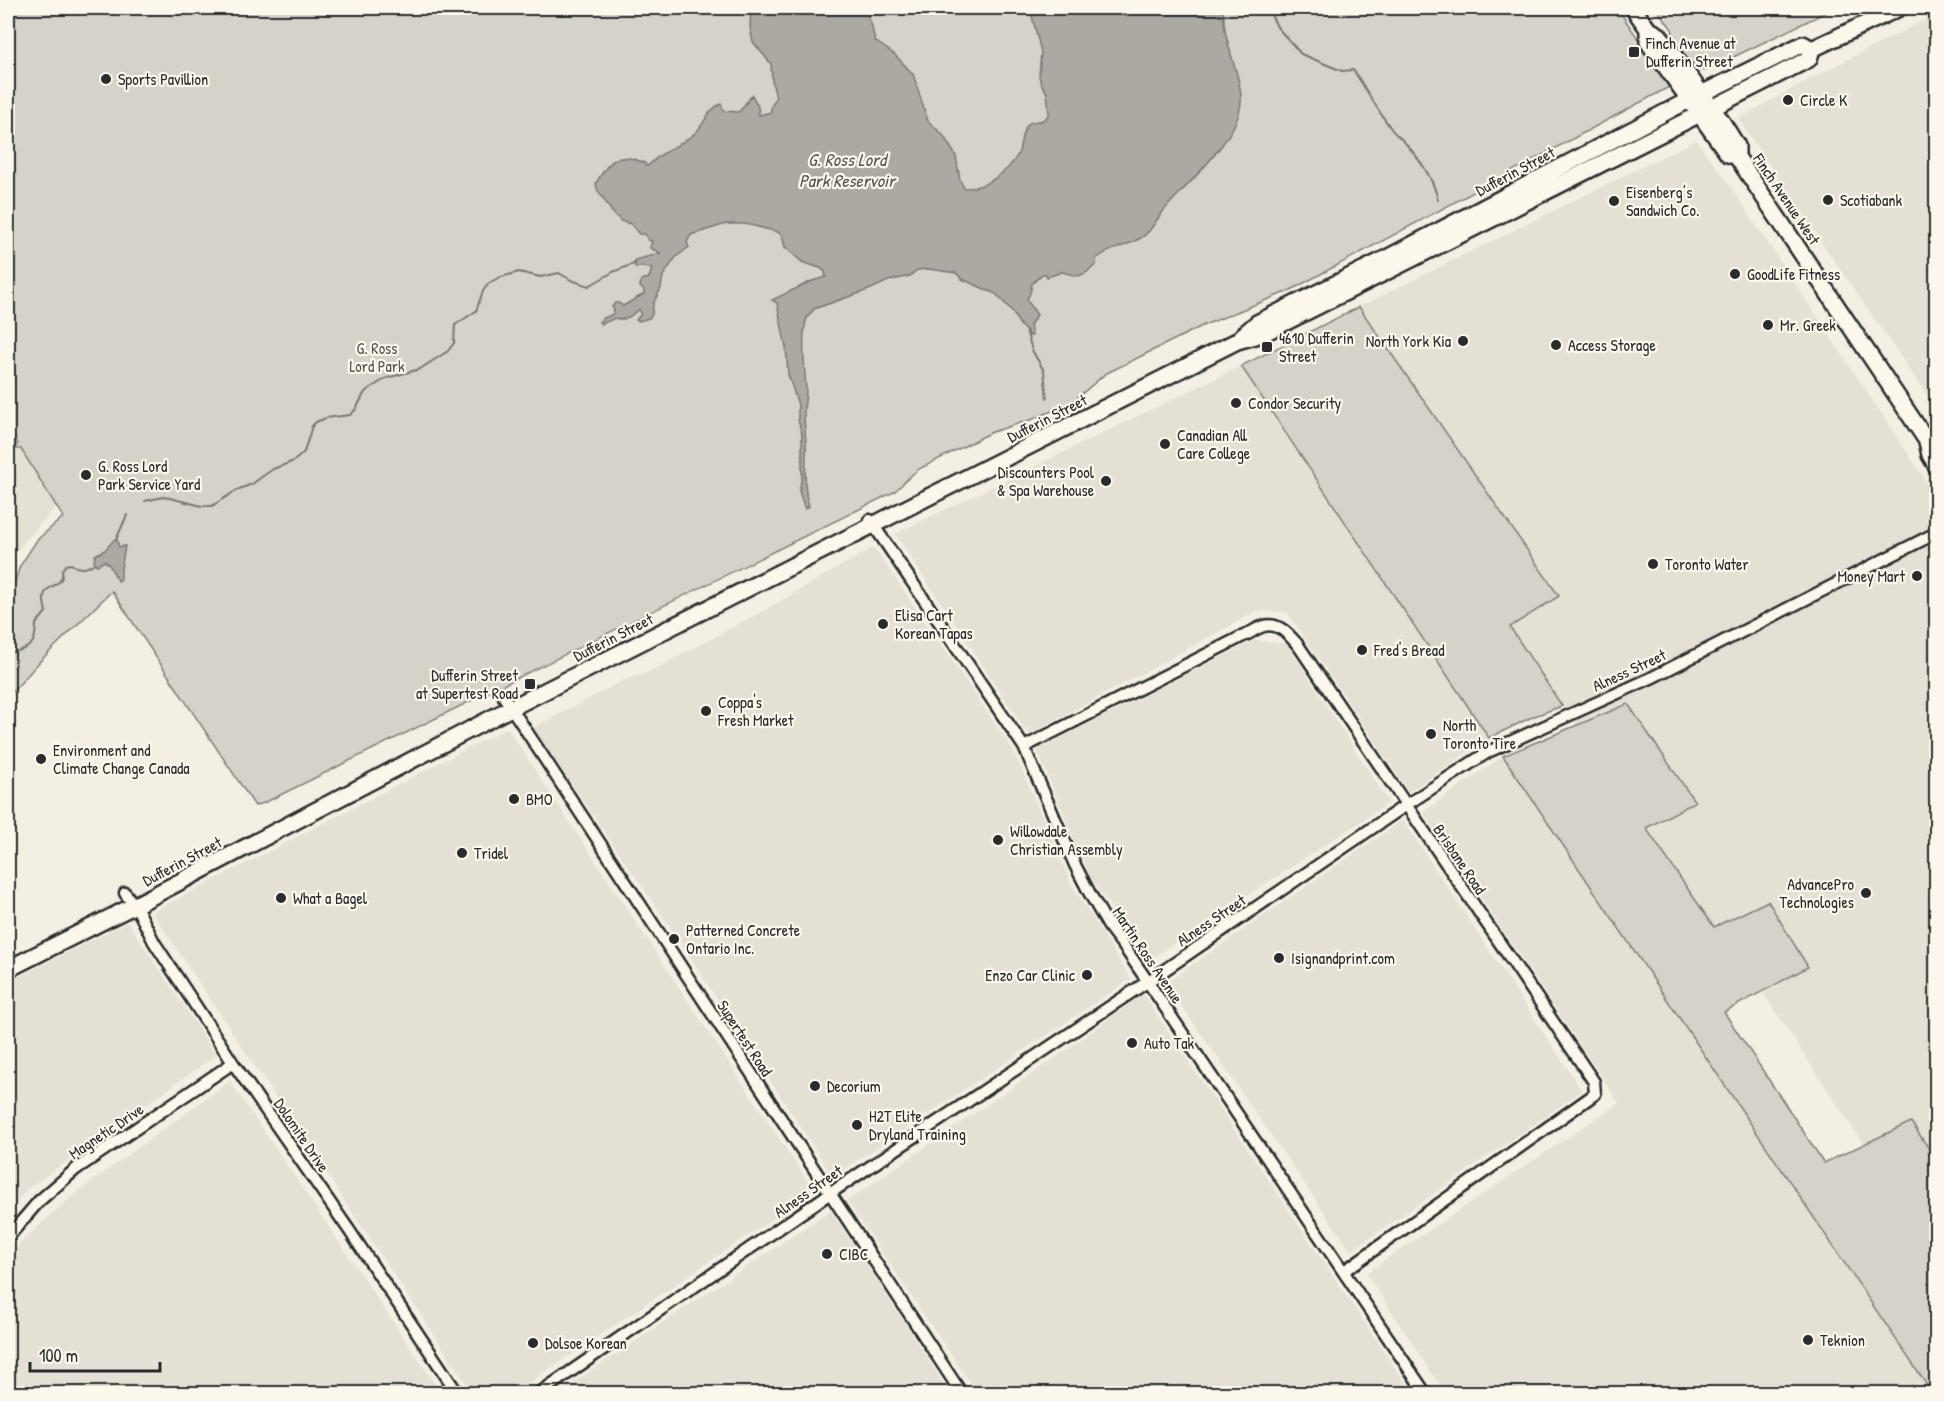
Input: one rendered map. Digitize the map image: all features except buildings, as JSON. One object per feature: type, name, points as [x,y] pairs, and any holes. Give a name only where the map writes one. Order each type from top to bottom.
[{"type":"main road","name":"Finch Avenue West","points":[[1633,8],[1648,29],[1648,42],[1701,103],[1728,154],[1737,158],[1932,443],[1930,455],[1936,465]]},
{"type":"main road","name":"Dufferin Street","points":[[8,969],[130,899],[507,703],[1237,341],[1257,323],[1394,254],[1701,103],[1809,59],[1812,50],[1899,8]]},
{"type":"street","name":"Martin Ross Avenue","points":[[872,523],[1024,747],[1075,866],[1109,927],[1426,1394]]},
{"type":"street","name":"Alness Street","points":[[538,1394],[829,1194],[1488,752],[1651,678],[1936,533]]},
{"type":"street","name":"Brisbane Road","points":[[1024,747],[1241,637],[1265,626],[1276,625],[1298,645],[1351,721],[1594,1082],[1595,1094],[1344,1271]]},
{"type":"street","name":"Supertest Road","points":[[507,703],[962,1394]]},
{"type":"street","name":"Dolomite Drive","points":[[130,899],[154,942],[234,1063],[458,1394]]},
{"type":"street","name":"Magnetic Drive","points":[[8,1237],[39,1201],[76,1169],[234,1063]]},
{"type":"shaded area","points":[[1936,14],[1936,408],[1738,119]]},
{"type":"shaded area","points":[[1696,140],[1726,180],[1936,496],[1936,1159],[1911,1122],[1864,1145],[1762,991],[1808,967],[1768,901],[1714,928],[1646,828],[1695,802],[1628,704],[1576,726],[1562,706],[1510,627],[1559,596],[1359,307]]},
{"type":"shaded area","points":[[1241,366],[1489,738],[1409,792],[1287,612],[1257,611],[1029,735],[895,534]]},
{"type":"shaded area","points":[[8,428],[57,506],[8,560]]},
{"type":"shaded area","points":[[874,547],[1013,750],[1072,885],[1131,979],[833,1177],[671,928],[533,728],[624,680],[649,672],[765,610]]},
{"type":"shaded area","points":[[1255,640],[1287,644],[1389,803],[1149,960],[1092,881],[1037,750]]},
{"type":"shaded area","points":[[507,728],[814,1191],[514,1393],[473,1393],[152,912]]},
{"type":"shaded area","points":[[1503,756],[1931,1393],[1445,1393],[1366,1273],[1619,1103],[1423,812]]},
{"type":"shaded area","points":[[1403,820],[1582,1091],[1351,1251],[1166,983]]},
{"type":"shaded area","points":[[128,922],[216,1055],[25,1191],[8,1215],[8,982]]},
{"type":"shaded area","points":[[1143,994],[1412,1393],[977,1393],[847,1201],[1062,1053]]},
{"type":"shaded area","points":[[230,1081],[441,1393],[8,1393],[8,1263],[19,1244],[72,1196]]},
{"type":"shaded area","points":[[831,1210],[950,1393],[558,1393]]},
{"type":"green space","name":"G. Ross Lord Park","points":[[8,8],[1617,8],[1671,86],[1291,290],[1202,326],[1105,374],[1071,403],[1033,419],[992,432],[917,470],[894,492],[255,806],[112,591],[42,659],[8,697],[8,598],[20,566],[37,540],[63,517],[21,449],[13,449],[18,444],[8,428]]},
{"type":"green space","points":[[1656,8],[1835,8],[1704,71],[1698,64],[1687,62],[1677,45],[1672,29]]},
{"type":"green space","points":[[1359,307],[1559,596],[1510,627],[1562,706],[1532,717],[1489,738],[1241,366]]},
{"type":"green space","points":[[1628,704],[1695,802],[1646,828],[1714,927],[1768,901],[1808,967],[1724,1012],[1824,1163],[1911,1122],[1936,1159],[1936,1393],[1932,1393],[1503,756]]},
{"type":"water","name":"G. Ross Lord Park Reservoir","points":[[751,8],[863,8],[871,23],[875,41],[894,54],[913,74],[928,121],[943,135],[956,156],[960,180],[964,188],[980,186],[1009,167],[1018,154],[1024,130],[1032,122],[1044,120],[1049,114],[1047,93],[1039,77],[1041,52],[1030,8],[1223,8],[1226,35],[1241,94],[1238,116],[1222,145],[1145,235],[1101,255],[1096,259],[1096,265],[1084,274],[1077,276],[1062,272],[1047,277],[1046,274],[1042,274],[1032,284],[1027,300],[1037,315],[1030,325],[1032,336],[1020,325],[1011,310],[996,294],[962,279],[956,273],[929,269],[917,270],[910,276],[888,281],[814,309],[808,316],[804,337],[805,487],[809,506],[805,509],[799,491],[802,477],[802,434],[798,420],[798,405],[788,374],[786,347],[777,303],[772,300],[812,281],[826,277],[825,272],[802,262],[785,247],[782,236],[778,232],[746,224],[726,224],[691,235],[687,242],[689,247],[676,257],[663,276],[661,288],[653,304],[652,315],[649,318],[636,320],[641,314],[639,309],[625,318],[615,318],[601,324],[599,322],[613,314],[612,307],[615,303],[623,306],[644,294],[644,290],[640,287],[641,280],[649,278],[652,269],[641,266],[636,268],[635,260],[661,253],[650,248],[652,241],[648,240],[645,234],[639,234],[631,224],[621,221],[612,212],[597,189],[596,183],[610,163],[627,158],[645,163],[646,166],[649,165],[685,141],[699,128],[710,112],[721,104],[724,111],[739,112],[752,95],[759,115],[771,112],[776,98],[771,64],[753,42],[750,28]]},
{"type":"water","points":[[115,539],[119,547],[125,546],[121,579],[118,581],[105,561],[97,565],[94,562],[95,555],[105,550]]},
{"type":"waterway","points":[[1268,8],[1277,27],[1301,54],[1342,71],[1354,71],[1392,130],[1421,163],[1430,177],[1438,200]]},
{"type":"waterway","points":[[145,501],[163,497],[202,506],[212,506],[237,490],[252,484],[273,469],[294,461],[304,452],[312,426],[316,422],[326,418],[350,415],[365,392],[372,387],[387,378],[420,369],[448,351],[454,343],[455,325],[476,311],[483,291],[489,283],[498,278],[519,272],[540,277],[559,273],[589,286],[613,272],[636,263]]},
{"type":"waterway","points":[[1026,330],[1032,350],[1044,371],[1047,398]]},
{"type":"waterway","points":[[116,540],[127,515]]},
{"type":"waterway","points":[[8,654],[32,643],[36,624],[46,612],[45,593],[61,580],[62,570],[66,565],[71,564],[83,568],[95,563]]},
{"type":"place","name":"Finch Avenue at Dufferin Street","points":[[1634,52]]},
{"type":"place","name":"Sports Pavillion","points":[[106,79]]},
{"type":"place","name":"Circle K","points":[[1788,100]]},
{"type":"place","name":"Scotiabank","points":[[1828,200]]},
{"type":"place","name":"Eisenberg’s Sandwich Co.","points":[[1614,201]]},
{"type":"place","name":"GoodLife Fitness","points":[[1735,274]]},
{"type":"place","name":"Mr. Greek","points":[[1768,325]]},
{"type":"place","name":"North York Kia","points":[[1463,341]]},
{"type":"place","name":"Access Storage","points":[[1556,345]]},
{"type":"place","name":"4610 Dufferin Street","points":[[1267,347]]},
{"type":"place","name":"Condor Security","points":[[1236,403]]},
{"type":"place","name":"Canadian All Care College","points":[[1165,444]]},
{"type":"place","name":"G. Ross Lord Park Service Yard","points":[[86,475]]},
{"type":"place","name":"Discounters Pool & Spa Warehouse","points":[[1106,481]]},
{"type":"place","name":"Toronto Water","points":[[1653,564]]},
{"type":"place","name":"Money Mart","points":[[1917,576]]},
{"type":"place","name":"Elisa Cart Korean Tapas","points":[[883,624]]},
{"type":"place","name":"Fred's Bread","points":[[1362,650]]},
{"type":"place","name":"Dufferin Street at Supertest Road","points":[[530,684]]},
{"type":"place","name":"Coppa's Fresh Market","points":[[706,711]]},
{"type":"place","name":"North Toronto Tire","points":[[1431,734]]},
{"type":"place","name":"Environment and Climate Change Canada","points":[[41,759]]},
{"type":"place","name":"BMO","points":[[514,799]]},
{"type":"place","name":"Willowdale Christian Assembly","points":[[998,840]]},
{"type":"place","name":"Tridel","points":[[462,853]]},
{"type":"place","name":"AdvancePro Technologies","points":[[1866,893]]},
{"type":"place","name":"What a Bagel","points":[[281,898]]},
{"type":"place","name":"Patterned Concrete Ontario Inc.","points":[[674,939]]},
{"type":"place","name":"Isignandprint.com","points":[[1279,958]]},
{"type":"place","name":"Enzo Car Clinic","points":[[1087,975]]},
{"type":"place","name":"Auto Tak","points":[[1132,1043]]},
{"type":"place","name":"Decorium","points":[[815,1086]]},
{"type":"place","name":"H2T Elite Dryland Training","points":[[857,1125]]},
{"type":"place","name":"CIBC","points":[[827,1254]]},
{"type":"place","name":"Teknion","points":[[1808,1340]]},
{"type":"place","name":"Dolsoe Korean","points":[[533,1343]]}]
